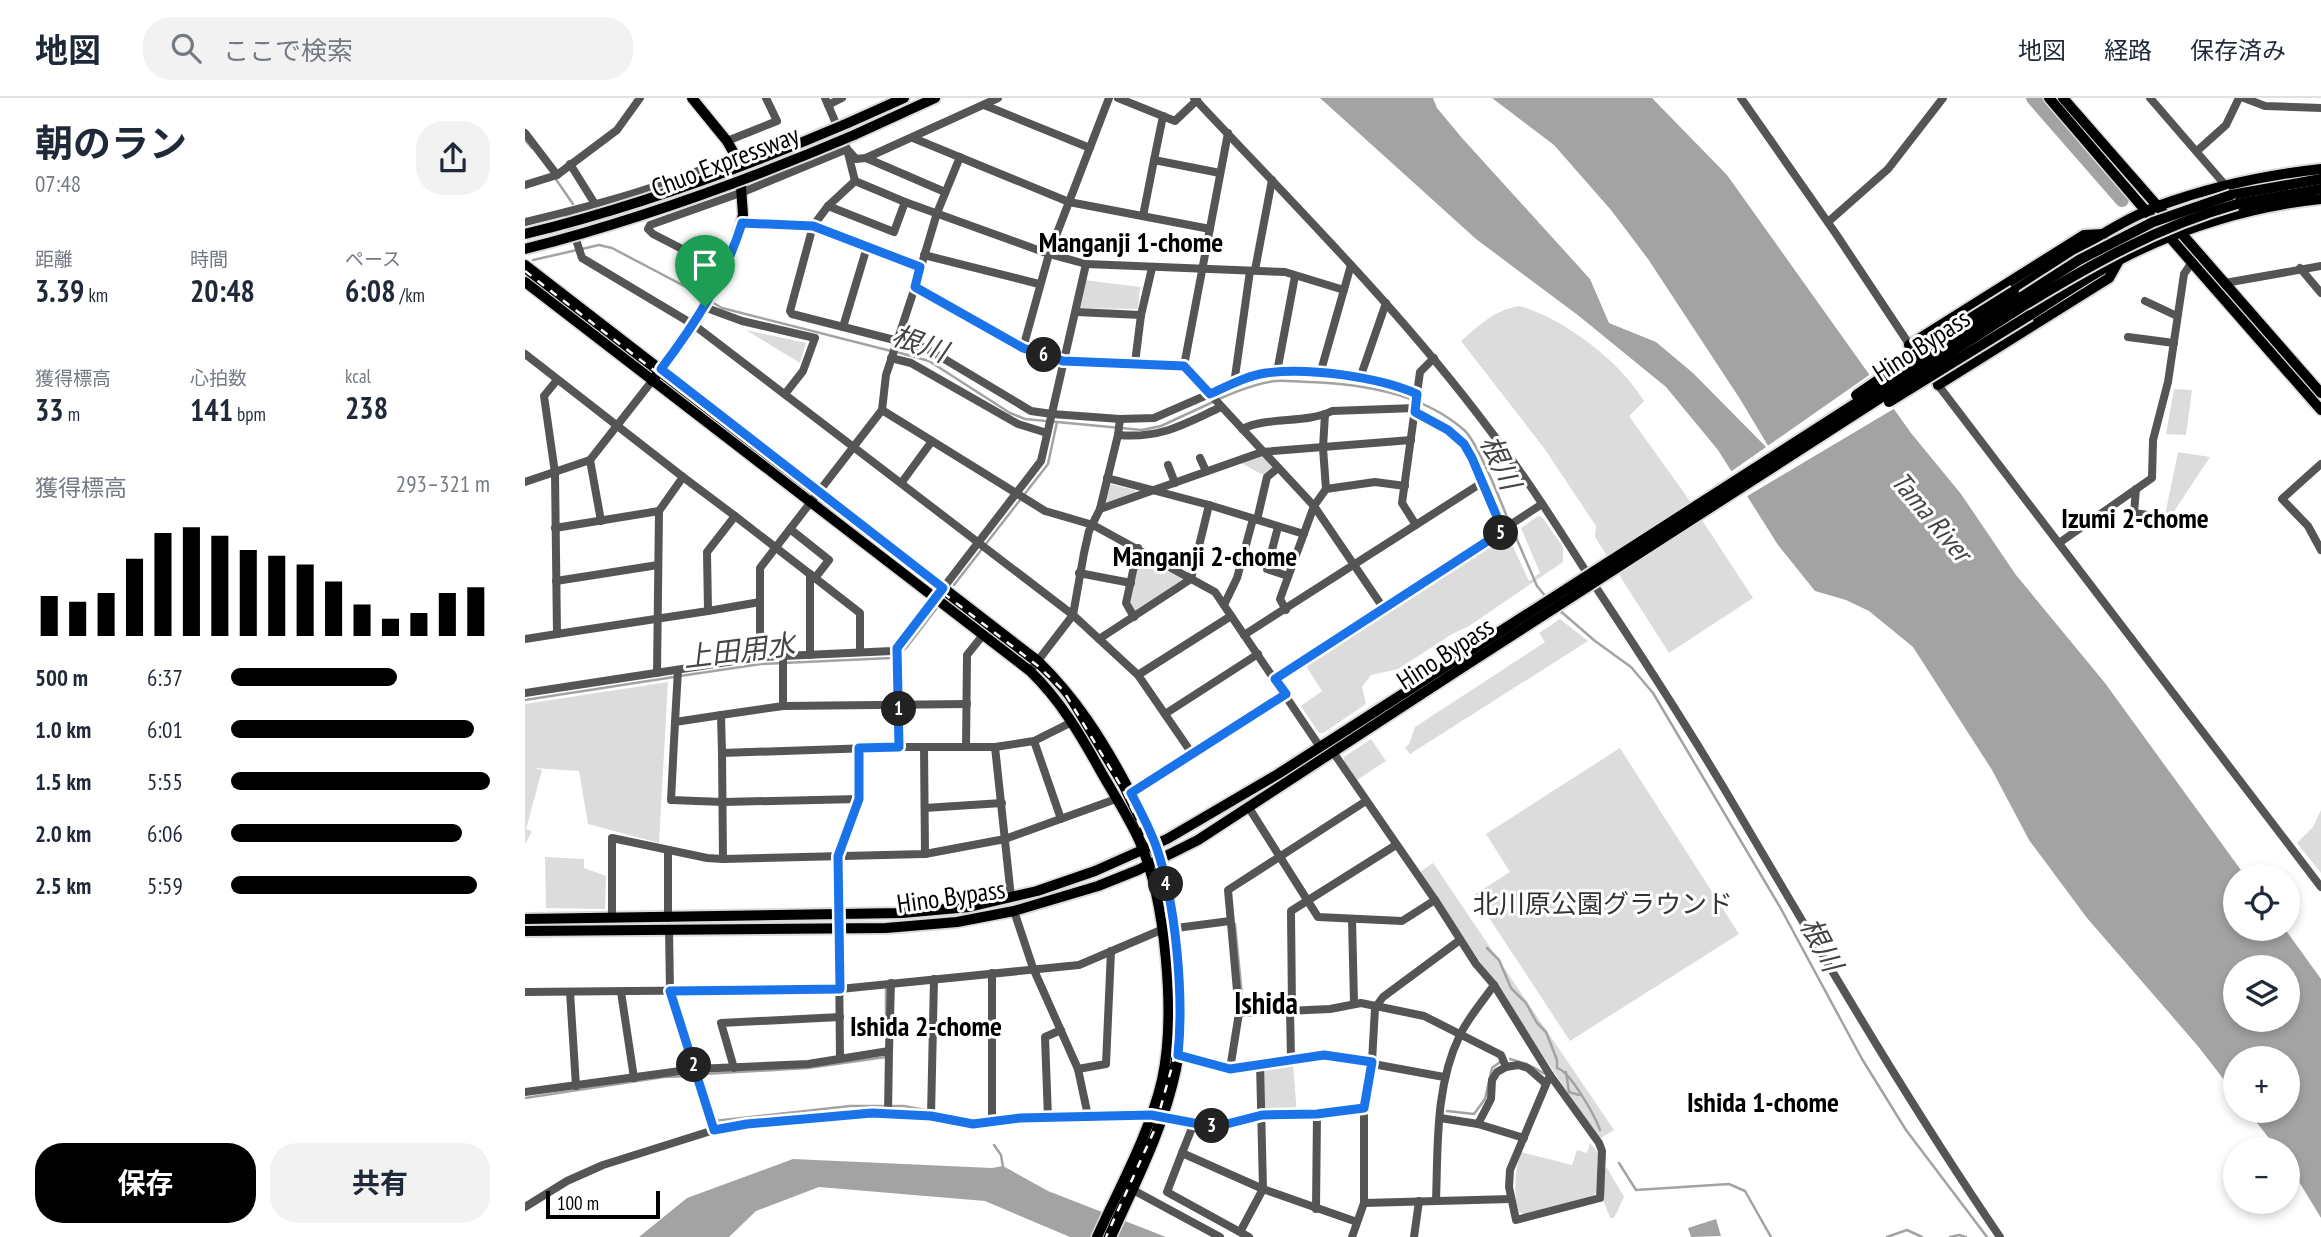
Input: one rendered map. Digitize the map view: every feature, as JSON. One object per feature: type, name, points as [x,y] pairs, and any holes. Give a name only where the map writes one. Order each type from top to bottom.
[{"type":"highway","name":"Chuo Expressway","points":[[525,234],[687,186],[791,147],[904,98]]},
{"type":"highway","name":"Chuo Expressway","points":[[525,249],[630,220],[747,179],[935,98]]},
{"type":"highway","points":[[1811,438],[1875,381],[2104,234],[2152,210],[2231,195],[2257,178],[2321,169]]},
{"type":"highway","name":"Hino Bypass","points":[[525,931],[953,909],[1065,882],[1143,851],[1207,817],[1457,665],[1811,438],[2091,265],[2231,195],[2321,179]]},
{"type":"highway","name":"Hino Bypass","points":[[2231,195],[2321,189]]},
{"type":"highway","points":[[1811,438],[1919,385],[2120,259],[2170,237],[2266,207],[2321,199]]},
{"type":"highway","points":[[1909,345],[2084,235],[2104,234]]},
{"type":"highway","points":[[1938,385],[2109,278],[2120,259]]},
{"type":"highway","name":"Hino Bypass","points":[[525,919],[613,918],[668,924],[839,930],[933,925],[1014,911],[1098,886],[1198,840],[1333,752],[1457,665]]},
{"type":"main road","points":[[652,381],[694,325],[723,270],[742,223],[743,192],[735,155],[692,98]]},
{"type":"main road","points":[[2049,98],[2152,210],[2182,233],[2321,393]]},
{"type":"main road","points":[[2063,98],[2152,210],[2170,237],[2321,410]]},
{"type":"main road","points":[[525,265],[1038,661],[1064,687],[1088,718],[1131,793],[1156,845],[1173,927],[1181,1008],[1178,1055],[1163,1116],[1111,1237]]},
{"type":"main road","points":[[525,282],[1030,671],[1053,695],[1072,722],[1116,799],[1148,865],[1161,930],[1170,1008],[1165,1066],[1151,1115],[1097,1237]]},
{"type":"street","points":[[525,185],[554,176],[617,130],[641,98]]},
{"type":"street","points":[[727,141],[776,121],[766,98]]},
{"type":"street","points":[[842,98],[827,101],[847,149],[855,181]]},
{"type":"street","points":[[1023,348],[1049,254],[1109,98]]},
{"type":"street","points":[[1118,98],[1175,121],[1195,99],[1385,303],[1434,358],[1491,431],[1542,504],[1695,741],[1900,1087],[2000,1237]]},
{"type":"street","points":[[1741,98],[1938,385],[2321,887]]},
{"type":"street","points":[[1828,222],[1888,169],[1944,98]]},
{"type":"street","points":[[2150,98],[2197,151],[2231,195]]},
{"type":"street","points":[[2197,151],[2226,125],[2239,98]]},
{"type":"street","points":[[2244,98],[2265,106],[2321,108]]},
{"type":"street","points":[[2297,98],[2297,108]]},
{"type":"street","points":[[847,149],[856,159],[866,158],[995,99]]},
{"type":"street","points":[[984,105],[1090,148]]},
{"type":"street","points":[[1143,216],[1163,116]]},
{"type":"street","points":[[525,133],[554,176]]},
{"type":"street","points":[[1184,366],[1228,134]]},
{"type":"street","points":[[913,138],[1069,202],[1210,229]]},
{"type":"street","points":[[723,270],[648,229],[650,225],[743,192],[847,149]]},
{"type":"street","points":[[525,222],[595,204],[735,155]]},
{"type":"street","points":[[760,657],[760,568],[883,410],[886,375],[937,213],[960,157]]},
{"type":"street","points":[[866,158],[945,192]]},
{"type":"street","points":[[1154,160],[1220,173]]},
{"type":"street","points":[[571,164],[595,204]]},
{"type":"street","points":[[1234,384],[1252,270],[1272,180]]},
{"type":"street","points":[[855,181],[1049,254],[1086,264],[1286,272],[1344,290]]},
{"type":"street","points":[[855,181],[828,206],[813,226],[790,311],[792,314],[926,348],[1031,411],[1052,415],[1120,419],[1154,418],[1255,376],[1277,372],[1360,378],[1390,383],[1417,394]]},
{"type":"street","points":[[828,206],[894,232],[905,202]]},
{"type":"street","points":[[567,212],[581,255],[694,325],[1073,615],[1138,675],[1193,755]]},
{"type":"street","points":[[742,223],[813,226],[920,267]]},
{"type":"street","points":[[843,327],[866,247]]},
{"type":"street","points":[[924,255],[1039,284]]},
{"type":"street","points":[[2059,543],[2152,478],[2153,440],[2168,382],[2185,274],[2192,262]]},
{"type":"street","points":[[525,693],[657,673],[678,674],[760,657],[783,660],[810,655],[898,649],[935,598],[981,546],[1020,495],[1041,461],[1086,264]]},
{"type":"street","points":[[1319,374],[1351,265]]},
{"type":"street","points":[[2225,283],[2321,266]]},
{"type":"street","points":[[1135,363],[1141,315],[1152,268]]},
{"type":"street","points":[[2300,268],[2321,293]]},
{"type":"street","points":[[1277,372],[1295,276]]},
{"type":"street","points":[[915,287],[1023,348],[1063,361],[1184,366],[1314,506],[1384,609]]},
{"type":"street","points":[[707,301],[742,321],[815,338],[803,371],[785,394]]},
{"type":"street","points":[[2145,301],[2177,316]]},
{"type":"street","points":[[1360,378],[1385,303]]},
{"type":"street","points":[[1076,312],[1141,315]]},
{"type":"street","points":[[2128,337],[2174,343]]},
{"type":"street","points":[[525,354],[860,613],[860,653]]},
{"type":"street","points":[[892,356],[911,363],[1018,424],[1047,433]]},
{"type":"street","points":[[1416,525],[1402,503],[1420,372],[1434,358]]},
{"type":"street","points":[[557,380],[544,396],[555,473],[557,634]]},
{"type":"street","points":[[525,482],[590,460],[652,381]]},
{"type":"street","points":[[1118,436],[1156,435],[1220,406]]},
{"type":"street","points":[[1242,429],[1332,411],[1415,409],[1460,439],[1472,458],[1505,530]]},
{"type":"street","points":[[883,410],[1045,511],[1093,525],[1215,592],[1320,747]]},
{"type":"street","points":[[1286,610],[1280,599],[1314,506],[1326,489],[1323,448],[1325,414]]},
{"type":"street","points":[[1030,671],[1073,615],[1089,531],[1100,509],[1120,419]]},
{"type":"street","points":[[1100,509],[1262,452],[1411,440]]},
{"type":"street","points":[[902,482],[932,441]]},
{"type":"street","points":[[1200,458],[1206,471]]},
{"type":"street","points":[[590,460],[601,521]]},
{"type":"street","points":[[2321,464],[2282,499],[2308,526],[2321,550]]},
{"type":"street","points":[[1168,465],[1175,483]]},
{"type":"street","points":[[1224,606],[1237,578],[1267,477],[1278,468]]},
{"type":"street","points":[[657,673],[659,511],[683,477]]},
{"type":"street","points":[[1107,478],[1304,534]]},
{"type":"street","points":[[1326,489],[1375,482],[1405,486]]},
{"type":"street","points":[[1244,635],[1483,482]]},
{"type":"street","points":[[2136,489],[2134,513],[2162,517]]},
{"type":"street","points":[[1275,679],[1517,523],[1542,504]]},
{"type":"street","points":[[1099,639],[1191,579],[1209,505]]},
{"type":"street","points":[[555,528],[659,511]]},
{"type":"street","points":[[708,611],[707,552],[735,516]]},
{"type":"street","points":[[1277,527],[1267,569],[1288,576]]},
{"type":"street","points":[[790,529],[829,560],[813,576],[810,655]]},
{"type":"street","points":[[1134,617],[1126,603],[1138,548]]},
{"type":"street","points":[[556,580],[657,565]]},
{"type":"street","points":[[1079,573],[1131,583]]},
{"type":"street","points":[[525,639],[760,602]]},
{"type":"street","points":[[1138,675],[1231,616]]},
{"type":"street","points":[[966,747],[967,654],[983,635]]},
{"type":"street","points":[[898,649],[899,747]]},
{"type":"street","points":[[1165,714],[1258,654]]},
{"type":"street","points":[[783,660],[783,706]]},
{"type":"street","points":[[678,674],[671,800],[723,802],[859,799]]},
{"type":"street","points":[[1131,793],[1286,694]]},
{"type":"street","points":[[675,722],[783,706],[967,704]]},
{"type":"street","points":[[721,715],[723,859]]},
{"type":"street","points":[[722,753],[899,747],[995,747],[1034,741],[1072,722]]},
{"type":"street","points":[[1034,741],[1061,819]]},
{"type":"street","points":[[924,747],[925,854]]},
{"type":"street","points":[[995,747],[1011,897]]},
{"type":"street","points":[[840,1059],[838,856],[859,799],[859,748]]},
{"type":"street","points":[[1333,752],[1494,985],[1550,1075],[1602,1150],[1600,1198],[1515,1220],[1509,1187],[1510,1170],[1550,1075]]},
{"type":"street","points":[[613,918],[611,838],[723,859],[925,854],[1005,839],[1116,799]]},
{"type":"street","points":[[1230,1069],[1239,1013],[1228,890],[1366,801]]},
{"type":"street","points":[[925,808],[1002,803]]},
{"type":"street","points":[[1249,808],[1318,917],[1402,921],[1435,900]]},
{"type":"street","points":[[1291,1059],[1291,911],[1396,845]]},
{"type":"street","points":[[668,850],[670,991],[713,1124]]},
{"type":"street","points":[[1014,911],[1033,968],[1078,1069],[1088,1116]]},
{"type":"street","points":[[1352,919],[1354,1003]]},
{"type":"street","points":[[525,992],[840,989],[1079,965],[1161,930],[1230,921]]},
{"type":"street","points":[[1352,1237],[1364,1203],[1364,1108],[1372,1062],[1375,1008],[1383,997],[1461,940]]},
{"type":"street","points":[[1078,1069],[1106,1064],[1111,951]]},
{"type":"street","points":[[992,973],[992,1121]]},
{"type":"street","points":[[931,1112],[934,979]]},
{"type":"street","points":[[888,1108],[891,983]]},
{"type":"street","points":[[1436,1201],[1444,1077],[1460,1034],[1494,985]]},
{"type":"street","points":[[570,992],[576,1086]]},
{"type":"street","points":[[621,992],[634,1078]]},
{"type":"street","points":[[1239,1013],[1330,1009],[1354,1003],[1424,1016],[1501,1055],[1506,1067]]},
{"type":"street","points":[[734,1068],[721,1023],[840,1017]]},
{"type":"street","points":[[1048,1118],[1045,1037],[1061,1030]]},
{"type":"street","points":[[525,1092],[695,1069],[808,1064],[889,1052]]},
{"type":"street","points":[[1178,1055],[1230,1069],[1324,1055],[1444,1077]]},
{"type":"street","points":[[1240,1232],[1263,1189],[1260,1063]]},
{"type":"street","points":[[1478,1124],[1491,1099],[1492,1080],[1497,1072],[1518,1065],[1528,1068],[1545,1083]]},
{"type":"street","points":[[525,1207],[567,1181],[713,1124],[798,1119],[888,1108],[931,1112],[973,1124],[1020,1118],[1151,1115],[1215,1127],[1262,1115],[1317,1114],[1364,1108]]},
{"type":"street","points":[[1316,1209],[1317,1114]]},
{"type":"street","points":[[1440,1118],[1478,1124],[1524,1138]]},
{"type":"street","points":[[1194,1123],[1167,1192],[1249,1237]]},
{"type":"street","points":[[1182,1153],[1263,1189],[1357,1222]]},
{"type":"street","points":[[1121,1186],[1220,1237]]},
{"type":"street","points":[[1364,1203],[1511,1199]]},
{"type":"street","points":[[1414,1237],[1419,1202]]},
{"type":"green space","points":[[1084,280],[1140,287],[1138,309],[1079,308]]},
{"type":"green space","points":[[1519,306],[1554,320],[1590,343],[1634,386],[1644,401],[1629,416],[1685,494],[1753,598],[1669,653],[1595,537],[1596,526],[1544,448],[1461,341],[1495,315]]},
{"type":"green space","points":[[746,330],[806,343],[800,363]]},
{"type":"green space","points":[[2174,389],[2192,390],[2186,435],[2166,434]]},
{"type":"green space","points":[[1262,452],[1278,468],[1267,477],[1241,463]]},
{"type":"green space","points":[[2178,452],[2210,457],[2169,519],[2165,515]]},
{"type":"green space","points":[[1110,484],[1135,490],[1135,493],[1106,502]]},
{"type":"green space","points":[[1538,516],[1542,517],[1563,547],[1563,562],[1469,626],[1398,669],[1371,675],[1362,687],[1366,704],[1323,733],[1319,733],[1301,706],[1322,691],[1306,666],[1508,536],[1529,581],[1540,573],[1521,528]]},
{"type":"green space","points":[[1138,548],[1191,579],[1134,617],[1126,603]]},
{"type":"green space","points":[[1560,619],[1588,641],[1410,754],[1405,748],[1415,727],[1545,642],[1539,633]]},
{"type":"green space","points":[[668,682],[659,843],[588,824],[579,771],[533,768],[542,770],[526,829],[532,831],[525,844],[525,704]]},
{"type":"green space","points":[[1371,739],[1386,761],[1357,780],[1344,757]]},
{"type":"green space","name":"北川原公園グラウンド","points":[[1620,748],[1739,934],[1570,1041],[1474,895],[1510,872],[1486,834]]},
{"type":"green space","points":[[2321,810],[2321,873],[2297,843],[2313,827]]},
{"type":"green space","points":[[545,857],[584,859],[584,868],[606,876],[605,909],[546,908]]},
{"type":"green space","points":[[1433,863],[1614,1130],[1599,1139],[1420,872]]},
{"type":"green space","points":[[1293,1063],[1297,1115],[1262,1115],[1262,1065]]},
{"type":"green space","points":[[1590,1143],[1598,1153],[1596,1193],[1593,1196],[1527,1215],[1519,1212],[1515,1182],[1521,1152],[1572,1165],[1577,1150],[1587,1153]]},
{"type":"green space","points":[[1607,1168],[1624,1197],[1614,1218],[1610,1218],[1602,1197],[1604,1169]]},
{"type":"water","name":"Tama River","points":[[1320,98],[1433,98],[1437,108],[1462,138],[1590,279],[1609,323],[1656,342],[1693,373],[1773,454],[1648,259],[1611,210],[1554,145],[1492,98],[1652,98],[1727,175],[1911,433],[1961,494],[2016,575],[2105,683],[2237,864],[2223,864],[2223,941],[2294,941],[2321,979],[2321,1218],[2300,1183],[2300,1137],[2268,1137],[2257,1123],[2300,1123],[2300,1046],[2223,1046],[2223,1079],[2087,918],[2029,840],[1992,770],[1913,647],[1869,611],[1846,600],[1815,591],[1778,545],[1718,450],[1666,387],[1579,316],[1476,239]]},
{"type":"water","points":[[793,1159],[992,1168],[1003,1166],[1048,1191],[1166,1237],[1070,1237],[985,1201],[819,1187],[756,1211],[729,1237],[639,1237],[687,1198]]},
{"type":"water","points":[[1716,1219],[1721,1236],[1691,1237],[1688,1228]]},
{"type":"pier","points":[[1872,373],[1897,407],[1744,498],[1729,473]]},
{"type":"waterway","points":[[2033,98],[2122,200]]},
{"type":"waterway","points":[[525,140],[532,148]]},
{"type":"waterway","points":[[555,178],[573,204]]},
{"type":"waterway","name":"根川","points":[[533,260],[599,245],[612,248],[722,308],[891,351]]},
{"type":"waterway","name":"根川","points":[[897,352],[929,361],[1010,413],[1025,419],[1142,430],[1161,426],[1213,402]]},
{"type":"waterway","name":"根川","points":[[1219,399],[1254,385],[1284,381],[1370,388],[1429,407],[1447,417],[1470,437],[1489,473],[1509,522]]},
{"type":"waterway","name":"上田用水","points":[[954,585],[1048,464],[1057,422]]},
{"type":"waterway","name":"根川","points":[[1512,528],[1537,586],[1546,597]]},
{"type":"waterway","name":"上田用水","points":[[680,676],[761,664],[891,658],[906,648],[936,609]]},
{"type":"waterway","name":"根川","points":[[1558,609],[1631,667],[1653,693],[1780,907],[1862,1059],[1906,1130],[1987,1237]]},
{"type":"waterway","name":"上田用水","points":[[525,700],[674,677]]},
{"type":"waterway","points":[[1235,924],[1243,1006],[1286,1005]]},
{"type":"waterway","points":[[1487,948],[1499,960],[1511,988],[1526,1003],[1537,1023],[1546,1032],[1557,1060],[1557,1068],[1575,1085],[1600,1130]]},
{"type":"waterway","points":[[886,989],[886,1024]]},
{"type":"waterway","points":[[704,1074],[808,1068],[886,1057]]},
{"type":"waterway","points":[[1510,1059],[1527,1064]]},
{"type":"waterway","points":[[1289,1065],[1323,1060],[1341,1062]]},
{"type":"waterway","points":[[1447,1111],[1474,1114],[1485,1099],[1492,1068],[1500,1062]]},
{"type":"waterway","points":[[1533,1067],[1545,1074]]},
{"type":"waterway","points":[[1566,1072],[1569,1092],[1579,1095]]},
{"type":"waterway","points":[[525,1098],[664,1077],[691,1076],[707,1121]]},
{"type":"waterway","points":[[714,1121],[850,1106],[885,1106]]},
{"type":"waterway","points":[[892,1106],[968,1118]]},
{"type":"waterway","points":[[994,1145],[1001,1155],[1003,1167]]},
{"type":"waterway","points":[[1619,1163],[1636,1190],[1729,1184],[1745,1191],[1771,1237]]},
{"type":"waterway","points":[[1887,1237],[1907,1230],[1922,1237]]},
{"type":"waterway","points":[[1950,1237],[1966,1237]]},
{"type":"railway","points":[[525,271],[1038,666],[1063,690],[1121,786],[1155,857],[1168,914],[1178,1008],[1173,1063],[1154,1131],[1106,1237]]},
{"type":"district","name":"Manganji 1-chome","points":[[1131,241]]},
{"type":"district","name":"Izumi 2-chome","points":[[2135,517]]},
{"type":"district","name":"Manganji 2-chome","points":[[1205,555]]},
{"type":"district","name":"Ishida","points":[[1266,1002]]},
{"type":"district","name":"Ishida 2-chome","points":[[926,1025]]},
{"type":"district","name":"Ishida 1-chome","points":[[1763,1101]]},
{"type":"route","points":[[742,223],[813,226],[920,267],[915,287],[1023,348],[1063,361],[1184,366],[1210,394],[1244,379],[1266,373],[1297,372],[1379,380],[1417,394],[1415,412],[1460,439],[1472,458],[1503,531],[1275,679],[1286,694],[1131,793],[1156,845],[1169,902],[1181,1008],[1178,1055],[1230,1069],[1324,1055],[1372,1062],[1364,1108],[1317,1114],[1262,1115],[1215,1127],[1151,1115],[1020,1118],[973,1124],[931,1116],[872,1113],[747,1124],[714,1130],[670,991],[840,989],[838,856],[859,799],[859,748],[899,747],[897,648],[943,588],[661,369],[705,307],[733,249],[742,223]]}]
